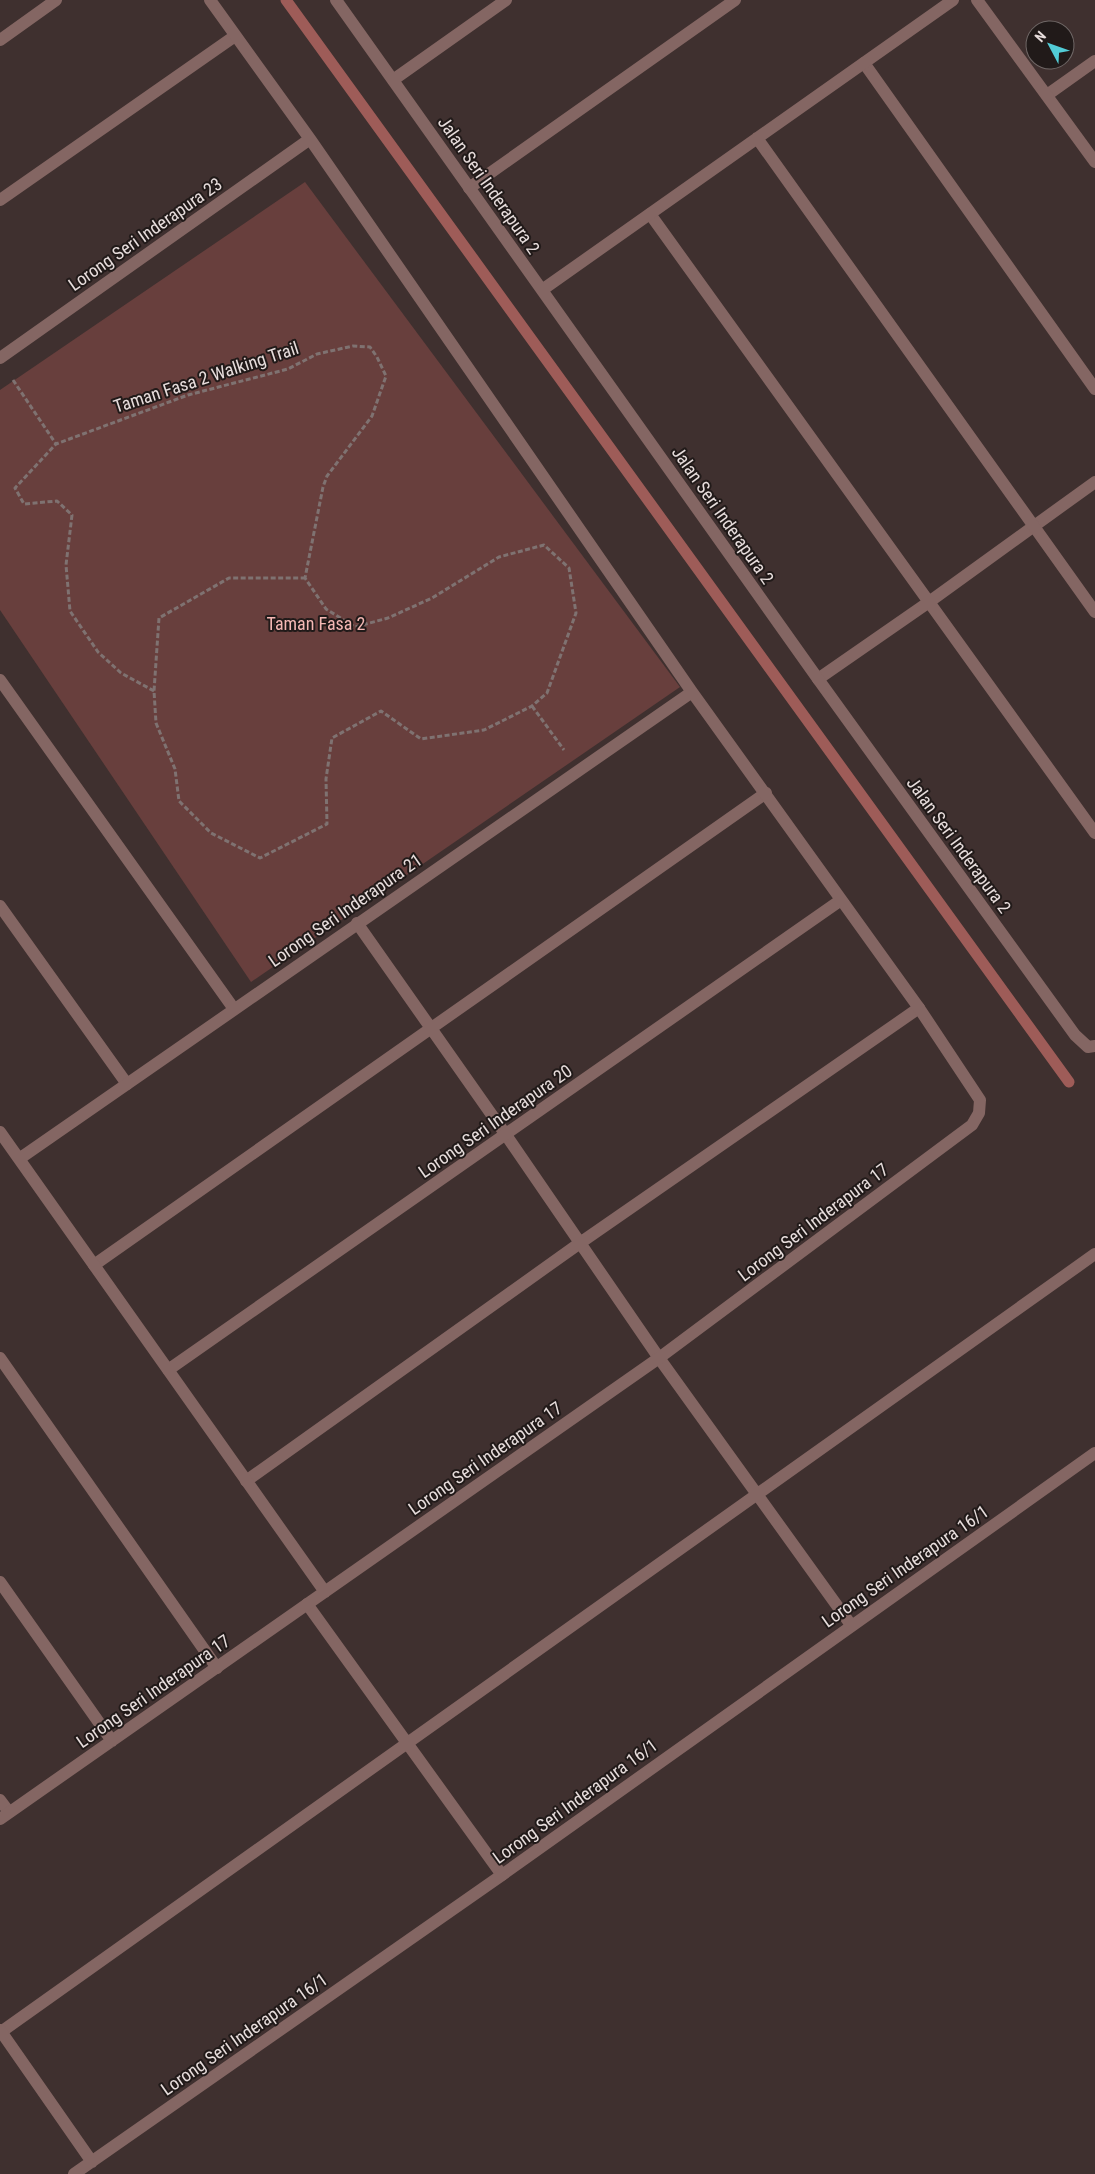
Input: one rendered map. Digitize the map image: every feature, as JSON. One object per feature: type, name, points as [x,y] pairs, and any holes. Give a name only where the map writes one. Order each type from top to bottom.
[{"type":"street","points":[[0,40],[56,0]]},
{"type":"street","points":[[210,0],[310,139],[692,692],[919,1008],[580,1243],[246,1482]]},
{"type":"street","name":"Jalan Seri Inderapura 2","points":[[336,0],[818,679],[1075,1036],[1091,1046]]},
{"type":"street","points":[[393,80],[506,0]]},
{"type":"street","points":[[469,188],[735,0]]},
{"type":"street","points":[[542,290],[953,0]]},
{"type":"street","points":[[977,0],[1095,162]]},
{"type":"street","points":[[0,200],[235,36]]},
{"type":"street","points":[[1046,95],[1095,61]]},
{"type":"street","points":[[864,62],[1095,389]]},
{"type":"street","points":[[757,138],[1095,612]]},
{"type":"street","name":"Lorong Seri Inderapura 23","points":[[0,358],[310,139]]},
{"type":"street","points":[[650,214],[1095,832]]},
{"type":"street","points":[[818,679],[929,602],[1095,482]]},
{"type":"street","points":[[0,680],[234,1009]]},
{"type":"street","name":"Lorong Seri Inderapura 21","points":[[19,1159],[692,692]]},
{"type":"street","points":[[94,1265],[766,793]]},
{"type":"street","name":"Lorong Seri Inderapura 20","points":[[168,1370],[841,900]]},
{"type":"street","points":[[0,906],[127,1084]]},
{"type":"street","points":[[357,924],[506,1135],[659,1358],[851,1625]]},
{"type":"street","name":"Lorong Seri Inderapura 17","points":[[4,1816],[659,1358],[972,1126],[979,1113],[980,1100],[919,1008]]},
{"type":"street","points":[[0,1132],[325,1592]]},
{"type":"street","points":[[92,2162],[1,2031],[1095,1254]]},
{"type":"street","points":[[0,1358],[217,1668]]},
{"type":"street","name":"Lorong Seri Inderapura 16/1","points":[[74,2174],[502,1875],[1095,1453]]},
{"type":"street","points":[[0,1582],[112,1741]]},
{"type":"street","points":[[307,1604],[502,1875]]},
{"type":"street","points":[[0,1800],[4,1816]]},
{"type":"path","name":"Taman Fasa 2 Walking Trail","points":[[154,691],[122,673],[98,652],[70,610],[66,565],[72,515],[57,501],[24,504],[15,488],[56,444],[188,395],[288,369],[317,354],[353,346],[370,347],[377,356],[386,376],[372,416],[327,476],[321,495],[305,578]]},
{"type":"path","points":[[11,378],[56,444]]},
{"type":"path","points":[[544,545],[569,568],[576,613],[547,693],[532,706],[484,730],[421,739],[381,711],[372,715],[332,738],[326,779],[327,824],[260,858],[211,832],[179,801],[175,769],[156,723],[154,691],[159,618],[229,578],[305,578],[326,609],[355,627],[388,618],[432,598],[499,557],[544,545]]},
{"type":"path","points":[[532,706],[579,770]]},
{"type":"green space","name":"Taman Fasa 2","points":[[305,182],[680,687],[251,982],[0,610],[0,390]]},
{"type":"waterway","points":[[286,0],[1069,1082]]}]
